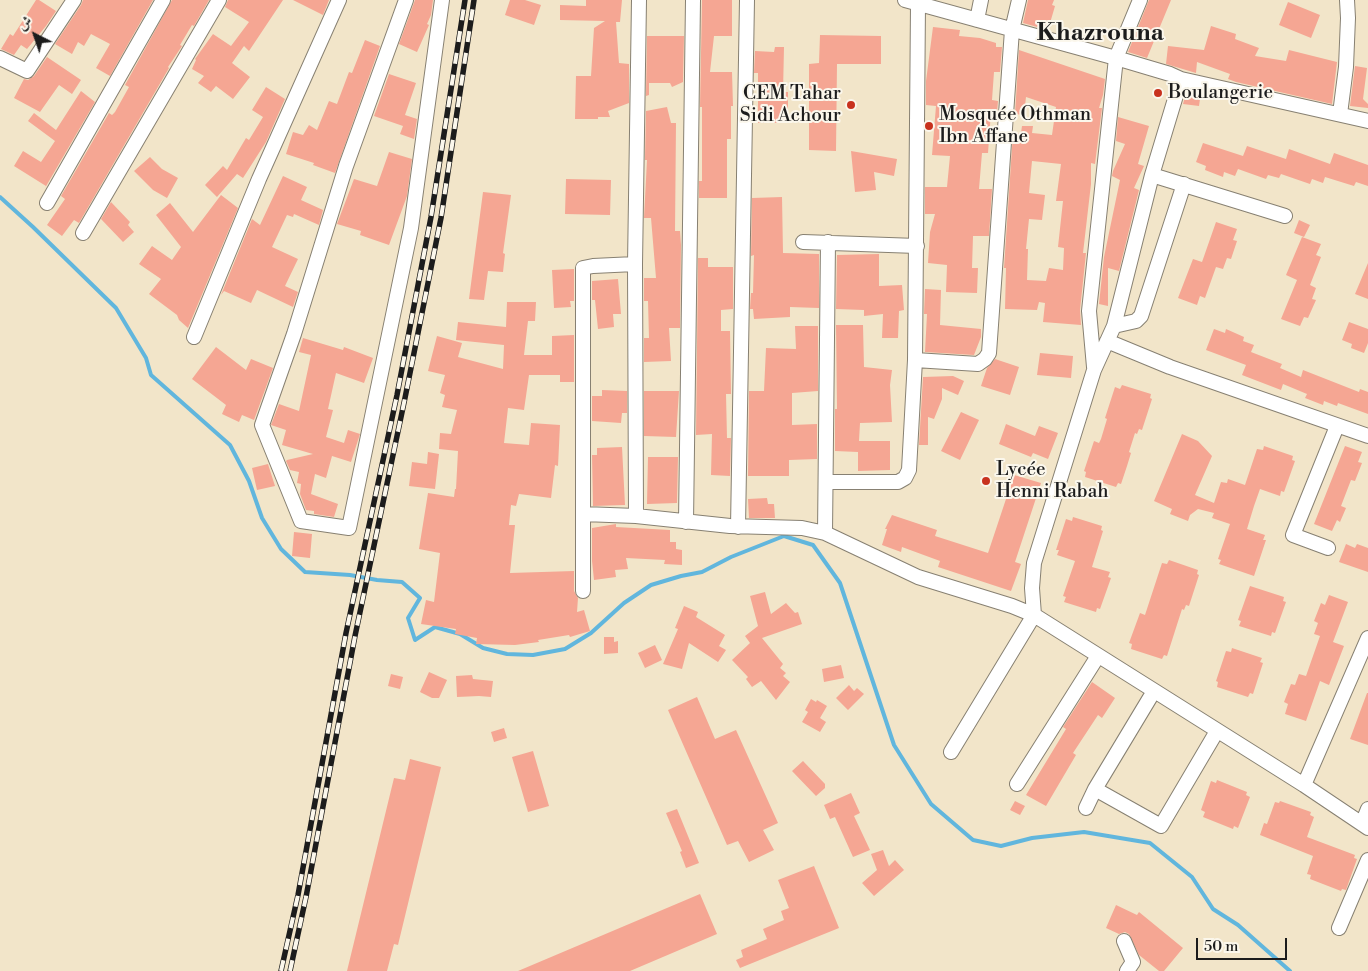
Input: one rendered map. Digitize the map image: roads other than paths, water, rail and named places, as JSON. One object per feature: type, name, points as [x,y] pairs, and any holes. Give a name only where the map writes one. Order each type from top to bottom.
[{"type":"street","points":[[0,58],[27,71],[74,0]]},
{"type":"street","points":[[47,203],[163,0]]},
{"type":"street","points":[[83,233],[219,0]]},
{"type":"street","points":[[194,337],[260,178],[339,0]]},
{"type":"street","points":[[406,0],[346,166],[294,334],[262,425],[301,521],[349,528],[410,228],[442,0]]},
{"type":"street","points":[[636,516],[635,264],[639,0]]},
{"type":"street","points":[[686,522],[693,0]]},
{"type":"street","points":[[738,527],[747,0]]},
{"type":"street","points":[[977,20],[981,0]]},
{"type":"street","points":[[915,360],[978,364],[989,353],[1012,30],[1019,0]]},
{"type":"street","points":[[1094,370],[1089,311],[1116,58],[1140,0]]},
{"type":"street","points":[[1340,114],[1346,67],[1347,0]]},
{"type":"street","points":[[826,482],[898,482],[905,478],[909,470],[915,360],[917,246],[911,2],[1116,58],[1181,79],[1368,121]]},
{"type":"street","points":[[951,752],[1034,615],[1032,588],[1034,564],[1094,370],[1114,326],[1152,174],[1181,79]]},
{"type":"street","points":[[1152,174],[1285,216]]},
{"type":"street","points":[[1114,326],[1136,321],[1141,316],[1184,184]]},
{"type":"street","points":[[803,242],[917,246]]},
{"type":"street","points":[[825,533],[828,242]]},
{"type":"street","points":[[582,591],[583,268],[635,264]]},
{"type":"street","points":[[1107,341],[1170,367],[1368,436]]},
{"type":"street","points":[[1328,548],[1293,535],[1338,426]]},
{"type":"street","points":[[583,514],[636,516],[738,527],[802,528],[825,533],[918,577],[1012,606],[1034,615],[1304,784],[1365,826],[1368,809]]},
{"type":"street","points":[[1304,784],[1368,638]]},
{"type":"street","points":[[1017,784],[1098,656]]},
{"type":"street","points":[[1086,808],[1095,789],[1154,691]]},
{"type":"street","points":[[1095,789],[1161,826],[1217,731]]},
{"type":"street","points":[[1339,928],[1368,860]]},
{"type":"street","points":[[1124,941],[1133,962],[1127,971]]},
{"type":"waterway","points":[[0,197],[116,308],[146,358],[151,375],[230,445],[249,481],[262,518],[281,549],[305,572],[350,575],[402,582],[420,598],[408,618],[415,640],[435,627],[460,634],[483,648],[507,654],[533,655],[565,649],[591,633],[624,603],[651,585],[702,572],[731,557],[784,536],[813,545],[840,583],[894,745],[931,804],[973,840],[1001,846],[1032,838],[1084,832],[1150,843],[1192,877],[1213,909],[1238,925],[1290,971]]},
{"type":"railway","points":[[281,971],[298,895],[346,633],[397,395],[431,217],[465,0]]},
{"type":"railway","points":[[290,971],[306,897],[355,636],[441,218],[474,0]]},
{"type":"place","name":"Boulangerie","points":[[1158,93]]},
{"type":"place","name":"CEM Tahar Sidi Achour","points":[[851,105]]},
{"type":"place","name":"Mosquée Othman Ibn Affane","points":[[929,126]]},
{"type":"place","name":"Lycée Henni Rabah","points":[[986,481]]},
{"type":"district","name":"Khazrouna","points":[[1100,34]]}]
